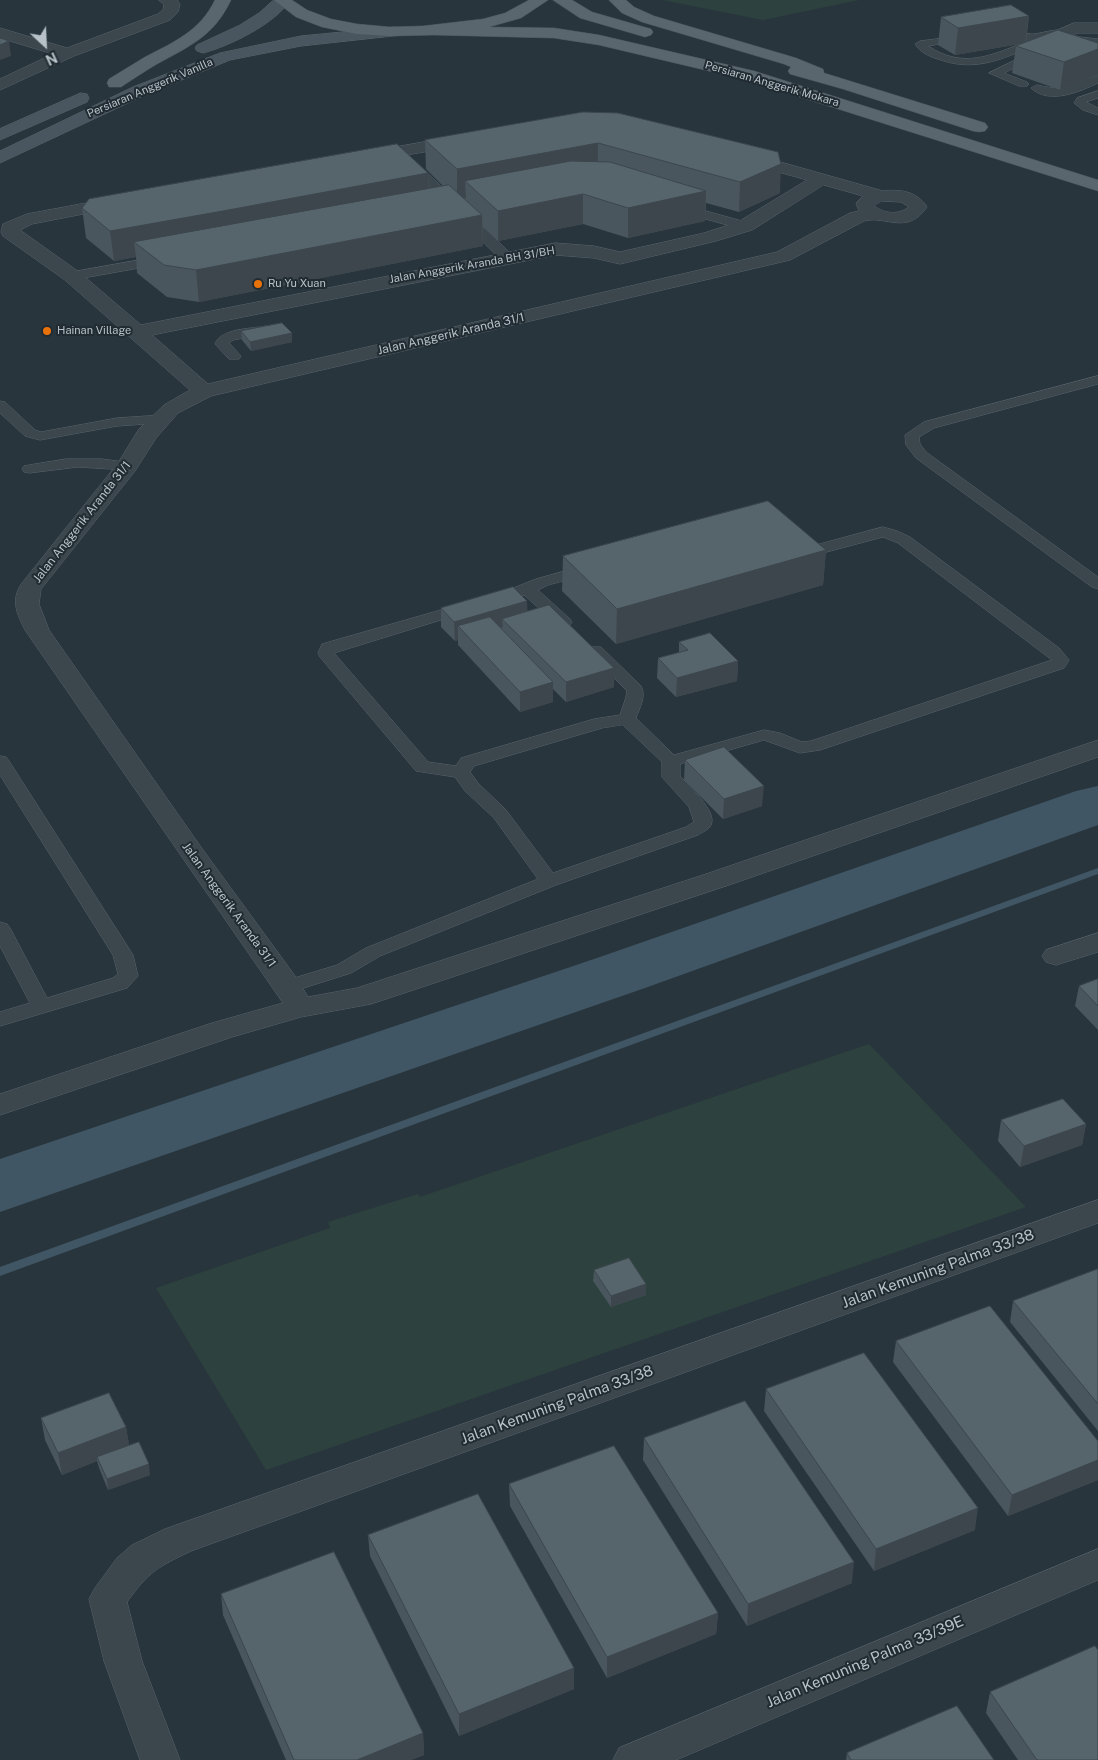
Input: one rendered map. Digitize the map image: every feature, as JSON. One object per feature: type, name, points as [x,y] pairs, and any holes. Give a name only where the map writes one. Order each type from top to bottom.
[{"type":"main road","points":[[115,83],[197,37],[219,12],[224,0]]},
{"type":"main road","points":[[282,1],[298,12],[319,20],[345,27],[396,32],[437,31],[484,24],[527,9],[540,0]]},
{"type":"main road","name":"Persiaran Anggerik Mokara","points":[[560,0],[586,15],[605,21],[849,85],[992,131]]},
{"type":"main road","points":[[617,0],[628,10],[648,19],[790,61],[849,85]]},
{"type":"main road","name":"Persiaran Anggerik Vanilla","points":[[0,135],[115,83],[244,30],[267,16],[282,1]]},
{"type":"main road","name":"Persiaran Anggerik Mokara","points":[[437,31],[554,33],[581,36],[681,58],[748,74],[1098,186]]},
{"type":"main road","name":"Persiaran Anggerik Vanilla","points":[[0,158],[138,90],[226,56],[268,46],[310,40],[396,32]]},
{"type":"street","points":[[0,85],[68,53],[153,22],[170,12],[170,2]]},
{"type":"street","points":[[1083,45],[1067,38],[1064,33],[1074,28],[1098,28]]},
{"type":"street","points":[[0,33],[68,53]]},
{"type":"street","points":[[349,160],[475,138]]},
{"type":"street","points":[[726,152],[822,178]]},
{"type":"street","name":"Jalan Anggerik Aranda 31/1","points":[[294,998],[187,848],[38,630],[26,608],[26,596],[30,588],[127,466],[147,434],[181,402],[204,391],[783,256],[857,217],[877,204],[822,178]]},
{"type":"street","name":"Jalan Anggerik Aranda BH 31/BH","points":[[138,332],[506,257],[555,249],[594,252],[620,258],[745,226],[822,178]]},
{"type":"street","points":[[135,199],[27,220],[14,224],[3,237],[36,249],[72,276],[204,391]]},
{"type":"street","points":[[620,258],[656,285]]},
{"type":"street","points":[[0,1105],[222,1030],[294,998],[361,997],[716,880],[1098,748]]},
{"type":"street","points":[[1056,956],[1098,942]]},
{"type":"street","name":"Jalan Kemuning Palma 33/38","points":[[160,1760],[127,1676],[112,1629],[108,1599],[130,1569],[145,1556],[178,1540],[1098,1212]]},
{"type":"street","name":"Jalan Kemuning Palma 33/39E","points":[[633,1760],[1098,1564]]},
{"type":"lane","points":[[995,31],[1018,33],[1029,38],[1064,33]]},
{"type":"lane","points":[[976,34],[920,44],[920,46],[949,60],[962,64],[972,64],[1031,43],[1029,38]]},
{"type":"lane","points":[[1023,84],[995,73],[1031,56]]},
{"type":"lane","points":[[1037,88],[1056,94],[1066,93],[1098,80]]},
{"type":"lane","points":[[1098,94],[1082,100],[1080,103],[1098,112]]},
{"type":"lane","points":[[398,152],[461,206],[506,257]]},
{"type":"lane","points":[[669,204],[745,226]]},
{"type":"lane","points":[[437,210],[461,206]]},
{"type":"lane","points":[[72,276],[177,257]]},
{"type":"lane","points":[[239,311],[257,332]]},
{"type":"lane","points":[[234,356],[222,344],[229,337],[282,326]]},
{"type":"lane","points":[[1098,380],[929,425],[912,435],[913,445],[922,455],[1098,584]]},
{"type":"lane","points":[[0,405],[30,433],[40,436],[117,422],[161,419]]},
{"type":"lane","points":[[29,468],[82,462],[103,462],[127,466]]},
{"type":"lane","points":[[671,761],[764,735],[774,737],[800,748],[814,746],[1047,669],[1058,664],[1061,660],[1054,652],[928,558],[892,534],[883,532],[819,549],[806,548],[786,539]]},
{"type":"lane","points":[[502,597],[542,582],[598,566]]},
{"type":"lane","points":[[527,589],[635,690],[635,697],[627,720]]},
{"type":"lane","points":[[476,604],[328,648],[326,653],[422,766],[461,772],[471,787],[500,814],[549,882]]},
{"type":"lane","points":[[294,998],[373,952],[549,882],[692,831],[703,824],[704,819],[701,811],[671,777],[671,761],[627,720]]},
{"type":"lane","points":[[461,772],[467,762],[600,724],[627,720]]},
{"type":"lane","points":[[0,761],[123,954],[128,976],[120,983],[0,1019]]},
{"type":"lane","points":[[0,928],[41,1006]]},
{"type":"green space","points":[[662,0],[859,0],[763,20]]},
{"type":"green space","points":[[869,1044],[1026,1207],[266,1470],[156,1288],[330,1228],[328,1222],[418,1194],[420,1197]]},
{"type":"building","points":[[1011,5],[1029,16],[958,28],[941,17]]},
{"type":"building","points":[[1058,30],[1098,43],[1098,49],[1064,62],[1016,46]]},
{"type":"building","points":[[0,38],[9,41],[0,45]]},
{"type":"building","points":[[583,112],[618,113],[778,152],[781,164],[740,182],[598,143],[457,169],[425,140]]},
{"type":"building","points":[[397,144],[428,173],[110,231],[82,208],[89,199]]},
{"type":"building","points":[[571,161],[610,162],[706,191],[628,208],[583,194],[498,211],[465,181]]},
{"type":"building","points":[[449,185],[482,215],[196,270],[164,265],[134,242]]},
{"type":"building","points":[[282,323],[292,333],[250,342],[241,331]]},
{"type":"building","points":[[768,501],[826,550],[617,609],[563,556]]},
{"type":"building","points":[[513,587],[527,601],[454,622],[441,608]]},
{"type":"building","points":[[549,605],[614,668],[566,682],[502,619]]},
{"type":"building","points":[[490,617],[553,682],[520,692],[458,626]]},
{"type":"building","points":[[710,633],[738,661],[677,678],[658,658],[688,650],[679,642]]},
{"type":"building","points":[[724,747],[764,786],[724,799],[685,760]]},
{"type":"building","points":[[1098,979],[1098,1006],[1079,986]]},
{"type":"building","points":[[1063,1099],[1086,1124],[1024,1146],[1001,1120]]},
{"type":"building","points":[[629,1258],[646,1284],[611,1296],[594,1270]]},
{"type":"building","points":[[1098,1269],[1098,1404],[1013,1301]]},
{"type":"building","points":[[990,1306],[1098,1441],[1098,1460],[1012,1495],[896,1341]]},
{"type":"building","points":[[864,1353],[978,1508],[876,1549],[766,1389]]},
{"type":"building","points":[[109,1393],[126,1427],[58,1453],[41,1418]]},
{"type":"building","points":[[745,1401],[854,1562],[748,1604],[644,1438]]},
{"type":"building","points":[[139,1442],[149,1464],[107,1479],[97,1457]]},
{"type":"building","points":[[614,1446],[718,1613],[607,1657],[509,1484]]},
{"type":"building","points":[[478,1494],[574,1668],[459,1714],[368,1535]]},
{"type":"building","points":[[334,1552],[423,1733],[357,1760],[294,1760],[221,1594]]},
{"type":"building","points":[[1095,1646],[1098,1650],[1098,1760],[1037,1760],[990,1692]]},
{"type":"building","points":[[957,1706],[994,1760],[851,1760],[847,1753]]},
{"type":"waterway","points":[[0,1186],[621,973],[1098,804]]},
{"type":"waterway","points":[[0,1272],[1098,871]]},
{"type":"place","name":"Ru Yu Xuan","points":[[258,284]]},
{"type":"place","name":"Hainan Village","points":[[47,331]]}]
